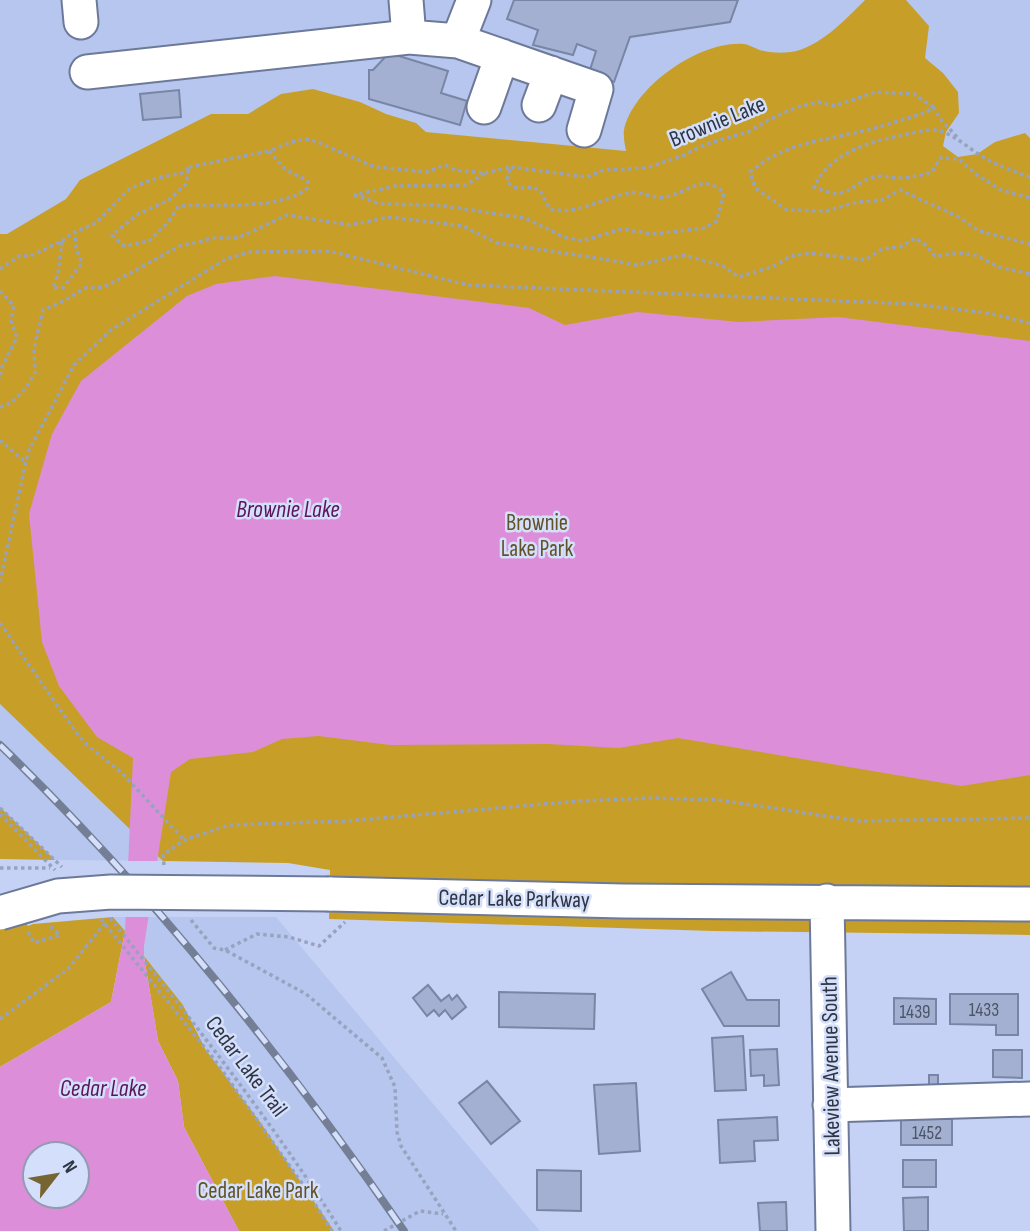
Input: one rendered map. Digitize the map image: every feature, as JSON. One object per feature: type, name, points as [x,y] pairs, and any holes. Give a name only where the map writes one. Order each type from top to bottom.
[{"type":"street","points":[[406,0],[409,37]]},
{"type":"street","points":[[458,41],[474,0]]},
{"type":"street","points":[[87,72],[409,37],[458,41],[596,89],[584,130]]},
{"type":"street","points":[[484,107],[502,56]]},
{"type":"street","points":[[539,105],[551,74]]},
{"type":"street","name":"Cedar Lake Parkway","points":[[0,913],[58,896],[111,892],[340,905],[623,901],[1030,904]]},
{"type":"street","name":"Lakeview Avenue South","points":[[827,901],[833,1231]]},
{"type":"street","points":[[830,1105],[1030,1099]]},
{"type":"path","name":"Brownie Lake","points":[[510,167],[587,177],[604,170],[646,167],[682,156],[706,144],[748,132],[797,107],[818,102],[835,106],[875,92],[914,94],[933,107]]},
{"type":"path","points":[[1030,177],[984,158],[961,141],[933,107],[928,112],[878,127],[787,148],[768,157],[750,172],[755,188],[787,210],[826,211],[857,202],[882,200],[900,190],[959,217],[979,232],[1030,244]]},
{"type":"path","points":[[961,141],[938,130],[913,132],[867,143],[847,152],[819,177],[814,187],[829,194],[843,194],[862,182],[880,176],[899,178],[932,172],[940,158],[959,159],[977,175],[1001,190],[1030,198]]},
{"type":"path","points":[[0,269],[19,256],[30,256],[96,223],[130,188],[157,178],[182,173],[189,167],[269,151],[295,141],[310,139],[375,167],[427,172],[445,166],[455,170],[485,173],[510,167],[507,181],[510,186],[534,187],[541,192],[550,209],[563,212],[632,192],[659,198],[705,183],[714,184],[724,193],[717,221],[704,228],[653,234],[622,229],[582,241],[565,237],[525,218],[437,205],[380,204],[355,195],[395,186],[466,186],[485,173]]},
{"type":"path","points":[[189,167],[186,184],[169,200],[138,214],[112,234],[124,246],[149,241],[169,221],[178,207],[270,202],[298,196],[307,188],[308,181],[285,169],[269,151]]},
{"type":"path","points":[[0,407],[11,403],[25,389],[35,373],[34,348],[43,310],[85,288],[104,287],[180,246],[215,237],[238,238],[287,215],[350,225],[390,217],[463,226],[497,243],[637,265],[684,255],[723,266],[739,277],[772,267],[791,256],[810,253],[865,260],[882,249],[901,247],[915,238],[935,256],[959,253],[975,256],[999,267],[1030,274]]},
{"type":"path","points":[[62,241],[58,274],[52,288],[63,288],[82,263],[76,248],[75,232]]},
{"type":"path","points":[[0,582],[28,452],[74,365],[111,330],[226,259],[250,252],[329,251],[468,285],[912,303],[988,313],[1030,323]]},
{"type":"path","points":[[0,291],[14,306],[11,321],[17,337],[1,369],[0,379]]},
{"type":"path","points":[[0,440],[26,463]]},
{"type":"path","points":[[0,623],[75,731],[87,745],[122,773],[184,840]]},
{"type":"path","points":[[164,875],[163,855],[184,840],[229,825],[347,821],[579,801],[652,798],[718,800],[860,821],[1030,818]]},
{"type":"path","points":[[225,950],[257,934],[289,937],[319,946],[340,905]]},
{"type":"path","points":[[0,1019],[68,969],[110,917]]},
{"type":"path","points":[[189,917],[214,948],[225,950],[306,994],[382,1058],[395,1087],[397,1132],[401,1146],[456,1231]]},
{"type":"path","name":"Cedar Lake Trail","points":[[118,928],[265,1118],[341,1231]]},
{"type":"path","name":"Cedar Lake Trail","points":[[113,933],[214,1059],[260,1122],[332,1231]]},
{"type":"path","points":[[384,1231],[419,1210],[443,1214]]},
{"type":"shaded area","points":[[0,0],[1030,0],[1030,190],[257,116],[0,263]]},
{"type":"shaded area","points":[[0,675],[185,861],[55,860],[0,807]]},
{"type":"shaded area","points":[[113,917],[276,917],[540,1231],[334,1231],[227,1088],[183,1005]]},
{"type":"green space","name":"Brownie Lake Park","points":[[865,0],[906,0],[929,26],[925,58],[943,73],[958,92],[959,113],[946,132],[943,146],[958,157],[977,154],[995,142],[1025,133],[1030,138],[1030,935],[713,931],[329,919],[330,870],[288,863],[163,861],[0,704],[0,234],[7,234],[66,199],[80,180],[211,114],[248,114],[281,94],[313,89],[360,102],[386,114],[416,123],[426,132],[626,151],[624,130],[630,114],[640,98],[671,69],[689,58],[727,45],[744,44],[774,52],[801,49],[822,39]]},
{"type":"green space","points":[[0,807],[55,860],[0,859]]},
{"type":"green space","points":[[113,917],[125,931],[111,1002],[0,1067],[0,927],[23,919],[28,926]]},
{"type":"green space","name":"Cedar Lake Park","points":[[144,956],[183,1005],[206,1050],[260,1122],[334,1231],[239,1231],[184,1127],[178,1081],[158,1041]]},
{"type":"water","name":"Brownie Lake","points":[[275,276],[529,308],[565,325],[637,312],[739,322],[838,317],[1030,341],[1030,775],[961,786],[678,738],[619,748],[548,744],[390,745],[319,736],[282,739],[253,752],[190,759],[171,772],[144,956],[158,1041],[178,1081],[184,1127],[239,1231],[0,1231],[0,1067],[111,1002],[125,931],[133,758],[97,737],[59,686],[42,642],[29,514],[52,434],[81,381],[187,296],[216,284]]},
{"type":"pier","points":[[125,861],[161,861],[152,917],[122,917]]},
{"type":"building","points":[[514,0],[738,0],[730,22],[630,37],[614,82],[589,73],[596,51],[577,44],[573,55],[533,45],[538,30],[507,19]]},
{"type":"building","points":[[389,53],[448,71],[441,93],[467,101],[460,125],[369,99],[369,70],[373,70]]},
{"type":"building","points":[[179,90],[181,117],[143,120],[140,94]]},
{"type":"building","points":[[731,972],[747,1000],[779,1000],[779,1026],[724,1026],[702,989]]},
{"type":"building","points":[[428,985],[441,1001],[449,995],[452,1000],[457,995],[466,1007],[452,1019],[445,1010],[439,1016],[434,1010],[427,1016],[413,998]]},
{"type":"building","points":[[499,992],[595,994],[594,1029],[499,1027]]},
{"type":"building","points":[[950,994],[1018,994],[1018,1035],[996,1035],[996,1025],[950,1024]]},
{"type":"building","points":[[894,998],[936,999],[936,1024],[894,1024]]},
{"type":"building","points":[[743,1036],[746,1090],[715,1091],[712,1038]]},
{"type":"building","points":[[777,1049],[779,1085],[764,1086],[764,1075],[751,1076],[750,1050]]},
{"type":"building","points":[[993,1050],[1022,1050],[1022,1078],[993,1077]]},
{"type":"building","points":[[929,1075],[938,1075],[938,1088],[929,1088]]},
{"type":"building","points":[[487,1081],[520,1121],[491,1144],[459,1103]]},
{"type":"building","points":[[636,1083],[640,1151],[599,1154],[594,1085]]},
{"type":"building","points":[[777,1117],[778,1140],[754,1141],[755,1161],[720,1163],[718,1120]]},
{"type":"building","points":[[901,1119],[952,1119],[952,1145],[901,1145]]},
{"type":"building","points":[[903,1160],[936,1160],[936,1187],[903,1187]]},
{"type":"building","points":[[537,1170],[581,1171],[581,1211],[537,1210]]},
{"type":"building","points":[[928,1197],[928,1231],[904,1231],[903,1198]]},
{"type":"building","points":[[786,1202],[787,1231],[760,1231],[758,1203]]},
{"type":"railway","points":[[0,745],[110,858],[214,978],[312,1102],[404,1231]]},
{"type":"water label","name":"Cedar Lake","points":[[103,1088]]}]
